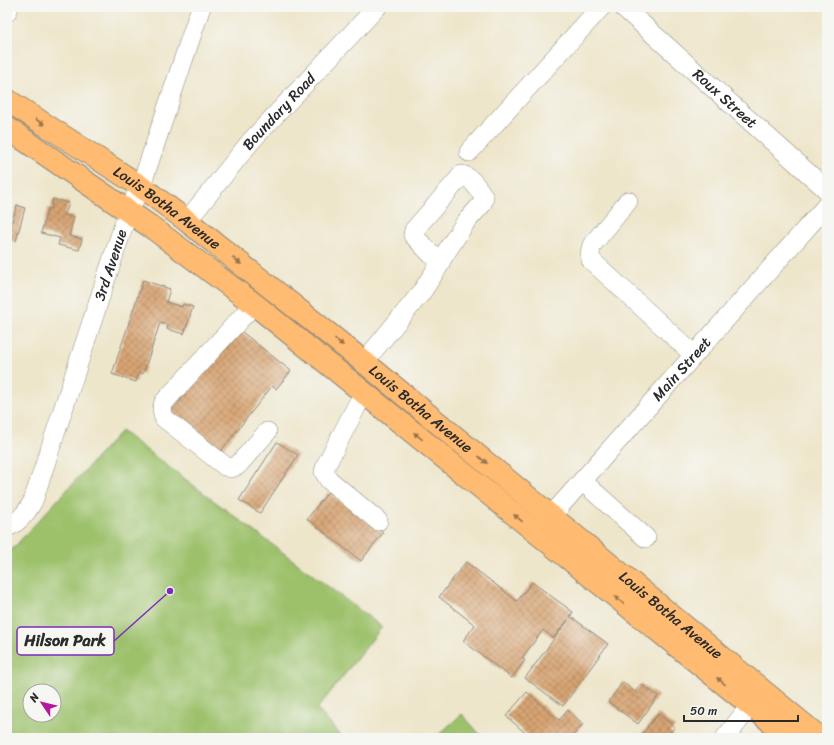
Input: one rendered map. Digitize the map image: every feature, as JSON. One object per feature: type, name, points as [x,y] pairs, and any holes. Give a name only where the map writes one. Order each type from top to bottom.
[{"type":"main road","name":"Louis Botha Avenue","points":[[7,100],[140,186],[187,221],[364,362],[820,738]]},
{"type":"main road","name":"Louis Botha Avenue","points":[[7,128],[129,212],[254,304],[791,738]]},
{"type":"street","points":[[7,12],[9,7]]},
{"type":"street","name":"3rd Avenue","points":[[12,524],[27,512],[33,501],[129,212],[140,186],[201,7]]},
{"type":"street","name":"Boundary Road","points":[[187,221],[251,141],[377,7]]},
{"type":"street","points":[[469,152],[601,7]]},
{"type":"street","name":"Roux Street","points":[[623,7],[827,190]]},
{"type":"street","points":[[628,201],[592,246],[590,253],[591,260],[694,355]]},
{"type":"street","name":"Main Street","points":[[538,534],[582,481],[827,205]]},
{"type":"street","points":[[364,362],[421,293],[436,272],[441,260]]},
{"type":"street","points":[[254,304],[164,402],[162,409],[164,418],[225,466],[231,468],[238,465],[267,432]]},
{"type":"street","points":[[364,392],[326,465],[324,472],[329,480],[378,521]]},
{"type":"street","points":[[582,481],[646,538]]},
{"type":"street","points":[[725,738],[751,705]]},
{"type":"green space","points":[[121,431],[382,627],[317,709],[343,738],[7,738],[7,555]]},
{"type":"green space","points":[[462,714],[483,738],[435,738]]},
{"type":"building","points":[[7,178],[11,180],[7,191]]},
{"type":"building","points":[[53,199],[69,203],[65,215],[74,217],[69,236],[82,239],[79,250],[58,245],[60,238],[41,233],[48,208],[51,209]]},
{"type":"building","points":[[17,205],[25,208],[16,241],[7,238],[7,224],[11,225]]},
{"type":"building","points":[[143,280],[170,289],[166,302],[182,307],[183,304],[193,307],[184,334],[167,329],[168,325],[160,323],[143,374],[139,372],[136,382],[112,374]]},
{"type":"building","points":[[237,328],[291,371],[276,389],[272,386],[221,451],[171,412]]},
{"type":"building","points":[[277,442],[298,455],[260,513],[239,500]]},
{"type":"building","points":[[328,492],[383,533],[361,561],[307,519]]},
{"type":"building","points":[[466,562],[517,601],[532,582],[573,612],[570,616],[608,644],[563,706],[525,678],[568,620],[553,638],[543,630],[522,658],[525,660],[512,678],[463,641],[475,625],[439,597]]},
{"type":"building","points":[[623,682],[635,692],[641,684],[658,696],[638,724],[608,702]]},
{"type":"building","points":[[527,692],[559,720],[568,710],[583,724],[571,738],[531,738],[506,716]]},
{"type":"building","points":[[658,714],[675,727],[670,732],[675,738],[639,738]]},
{"type":"place","name":"Hilson Park","points":[[170,591]]}]
